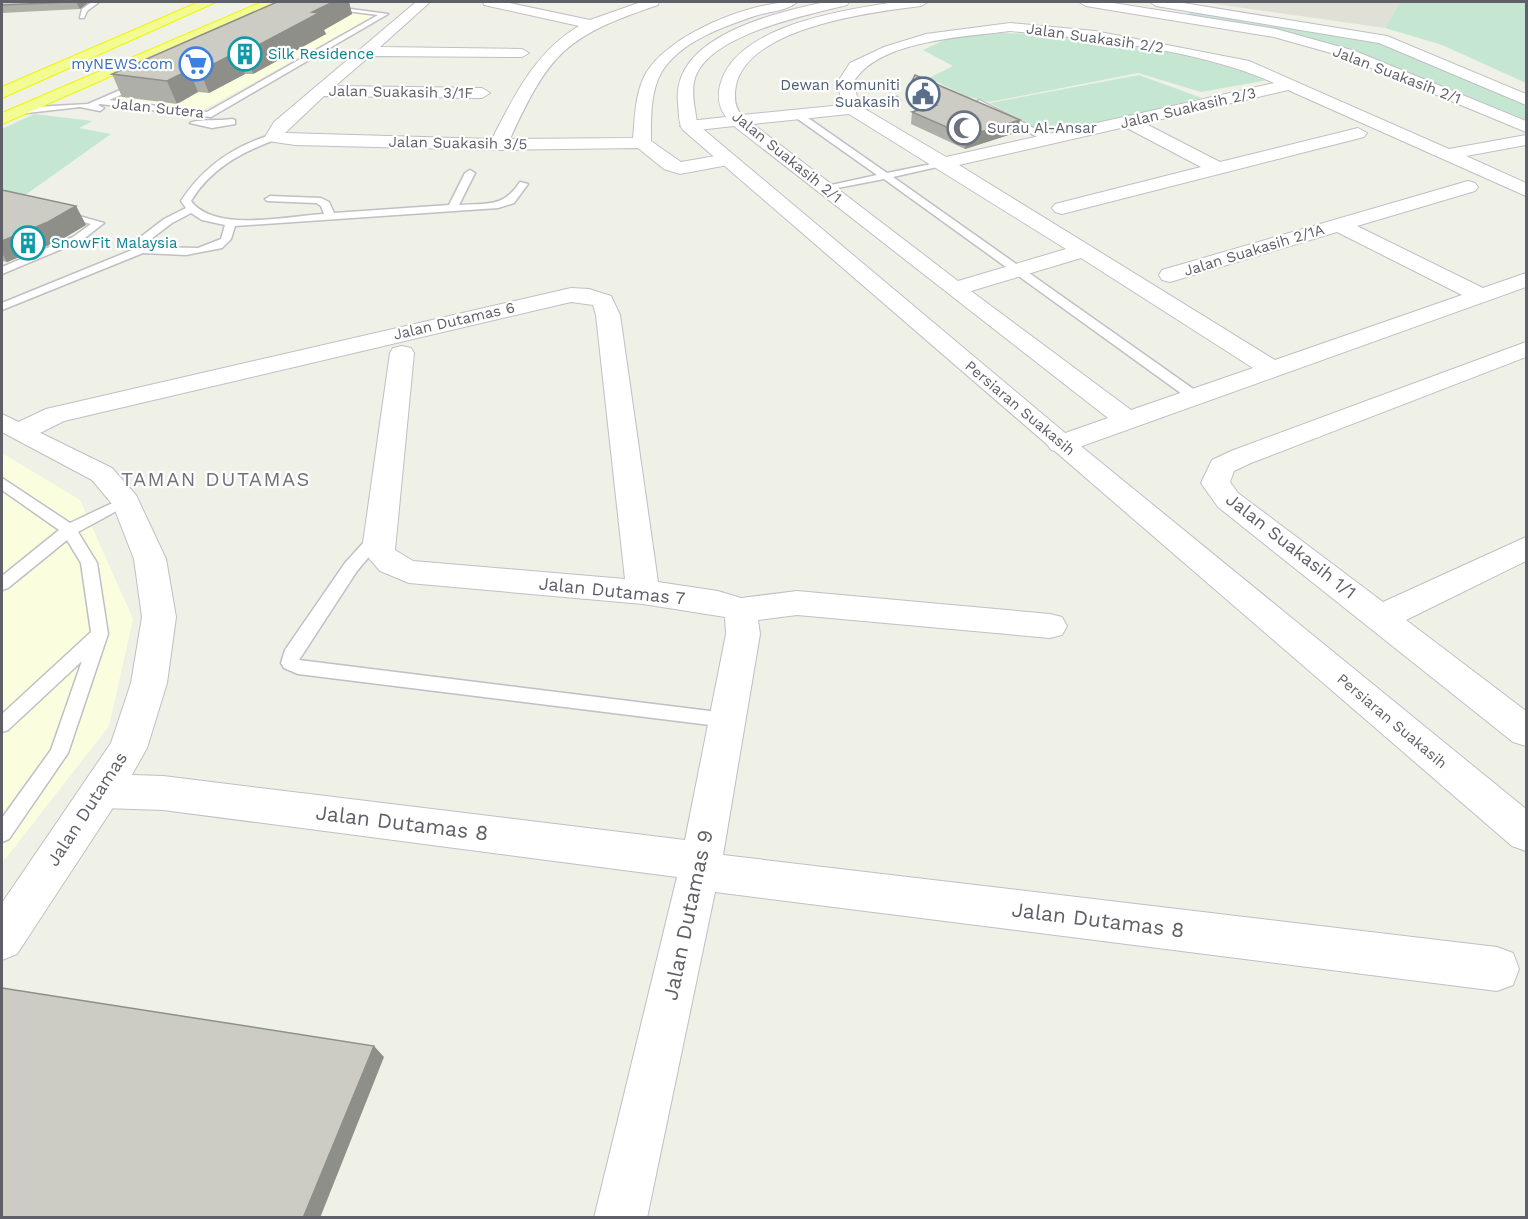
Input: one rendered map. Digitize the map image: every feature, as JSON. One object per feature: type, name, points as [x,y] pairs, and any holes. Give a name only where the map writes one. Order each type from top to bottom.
[{"type":"highway","points":[[10,109],[67,90],[272,2]]},
{"type":"highway","points":[[2,93],[215,4]]},
{"type":"highway","points":[[2,119],[10,109],[215,4]]},
{"type":"highway","points":[[2,78],[34,62]]},
{"type":"street","points":[[274,137],[280,126],[423,2]]},
{"type":"street","points":[[489,2],[591,24]]},
{"type":"street","points":[[498,144],[533,74],[554,51],[591,24],[652,2]]},
{"type":"street","points":[[727,160],[680,168],[671,165],[655,150],[642,143],[644,106],[653,74],[678,46],[732,21],[790,2]]},
{"type":"street","points":[[842,2],[776,18],[719,45],[697,61],[686,82],[689,126],[852,109],[1270,368]]},
{"type":"street","name":"Jalan Suakasih 2/1","points":[[921,2],[864,10],[821,21],[757,48],[739,62],[731,78],[725,99],[729,112],[954,289],[1127,420]]},
{"type":"street","name":"Jalan Suakasih 2/1","points":[[1086,2],[1185,12],[1276,33],[1350,54],[1527,127]]},
{"type":"street","points":[[1156,2],[1185,12],[1382,39],[1527,100]]},
{"type":"street","points":[[1149,44],[1185,12]]},
{"type":"street","name":"Jalan Suakasih 2/2","points":[[852,109],[845,83],[855,66],[889,50],[926,38],[1010,27],[1047,28],[1149,44],[1244,64],[1527,190]]},
{"type":"street","points":[[364,51],[522,53]]},
{"type":"street","name":"Jalan Suakasih 2/3","points":[[943,164],[1293,84]]},
{"type":"street","name":"Jalan Suakasih 3/1F","points":[[319,91],[482,93]]},
{"type":"street","points":[[1129,122],[1219,169]]},
{"type":"street","name":"Persiaran Suakasih","points":[[689,126],[1061,444],[1527,833]]},
{"type":"street","points":[[1062,208],[1358,133]]},
{"type":"street","name":"Jalan Suakasih 3/5","points":[[274,137],[295,140],[498,144],[642,143]]},
{"type":"street","points":[[1449,154],[1527,140]]},
{"type":"street","name":"Jalan Suakasih 2/1A","points":[[1170,276],[1468,187]]},
{"type":"street","name":"Jalan Suakasih 2/1A","points":[[1339,225],[1482,296]]},
{"type":"street","points":[[954,289],[1083,251]]},
{"type":"street","points":[[1061,444],[1270,368],[1527,280]]},
{"type":"street","name":"Jalan Dutamas 6","points":[[12,427],[494,311],[571,295],[589,296],[603,301],[608,315],[644,592]]},
{"type":"street","name":"Jalan Suakasih 1/1","points":[[1527,348],[1222,466],[1215,483],[1228,500],[1527,731]]},
{"type":"street","name":"Jalan Dutamas 7","points":[[402,353],[378,550],[383,559],[409,572],[644,592],[718,603],[741,610],[797,603],[1050,626]]},
{"type":"street","name":"Jalan Dutamas","points":[[2,939],[102,791],[128,748],[149,684],[159,617],[150,559],[126,502],[102,474],[12,427]]},
{"type":"street","points":[[1382,617],[1527,548]]},
{"type":"street","name":"Jalan Dutamas 9","points":[[620,1218],[700,866],[743,634],[741,610]]},
{"type":"street","name":"Jalan Dutamas 8","points":[[102,791],[163,793],[700,866],[1497,969]]},
{"type":"lane","points":[[82,17],[84,10],[96,2]]},
{"type":"lane","name":"Jalan Sutera","points":[[100,102],[208,115],[385,14],[319,6]]},
{"type":"lane","name":"Jalan Sutera","points":[[90,106],[153,77]]},
{"type":"lane","points":[[67,90],[71,100],[80,105]]},
{"type":"lane","points":[[852,109],[897,99]]},
{"type":"lane","points":[[979,102],[1048,139]]},
{"type":"lane","points":[[10,109],[80,105],[201,124],[232,122]]},
{"type":"lane","points":[[798,115],[1194,396]]},
{"type":"lane","points":[[274,137],[241,148],[196,182],[186,201],[191,208],[203,219],[231,224],[330,217],[509,204],[515,199],[523,184]]},
{"type":"lane","points":[[825,189],[943,164]]},
{"type":"lane","points":[[453,207],[470,173]]},
{"type":"lane","points":[[270,199],[318,200],[325,204],[330,217]]},
{"type":"lane","points":[[142,250],[142,241],[168,221],[191,208]]},
{"type":"lane","points":[[2,271],[77,238],[99,223],[52,212]]},
{"type":"lane","points":[[2,307],[142,250],[158,252],[216,248],[226,240],[231,224]]},
{"type":"lane","points":[[2,483],[69,530],[89,563],[100,634],[59,753],[2,833]]},
{"type":"lane","points":[[2,584],[69,530],[126,502]]},
{"type":"lane","points":[[379,536],[351,567],[291,655],[290,663],[298,667],[726,720]]},
{"type":"lane","points":[[2,725],[100,634]]},
{"type":"shaded area","points":[[1201,2],[1400,2],[1385,28]]},
{"type":"shaded area","points":[[1400,2],[1526,2],[1526,83],[1442,45],[1385,28]]},
{"type":"shaded area","name":"Silk Residence","points":[[318,6],[379,13],[196,114],[106,101]]},
{"type":"shaded area","points":[[1194,9],[1357,35],[1397,47],[1526,103],[1526,123],[1357,53],[1185,16]]},
{"type":"shaded area","points":[[1000,33],[1102,40],[1169,52],[1268,80],[1201,92],[1138,73],[990,102],[966,96],[929,78],[953,66],[923,50],[951,37]]},
{"type":"shaded area","points":[[1139,75],[1202,98],[1049,135],[990,103]]},
{"type":"shaded area","points":[[34,114],[93,121],[79,128],[111,134],[21,198],[2,194],[2,129]]},
{"type":"shaded area","points":[[2,453],[80,500],[133,619],[109,726],[2,863]]},
{"type":"building","points":[[2,2],[70,2],[2,5]]},
{"type":"building","points":[[277,2],[333,2],[312,12],[319,13],[245,52],[237,52],[200,71],[189,70],[167,81],[112,74]]},
{"type":"building","points":[[915,75],[1020,120],[967,136],[912,112],[937,105],[908,89]]},
{"type":"building","points":[[2,190],[76,206],[48,222],[2,241]]},
{"type":"building","points":[[2,988],[374,1046],[303,1218],[2,1218]]},
{"type":"place","name":"Silk Residence","points":[[245,54]]},
{"type":"place","name":"myNEWS.com","points":[[196,64]]},
{"type":"place","name":"Dewan Komuniti Suakasih","points":[[923,94]]},
{"type":"place","name":"Surau Al-Ansar","points":[[964,128]]},
{"type":"place","name":"SnowFit Malaysia","points":[[28,243]]},
{"type":"district","name":"TAMAN DUTAMAS","points":[[216,479]]}]
